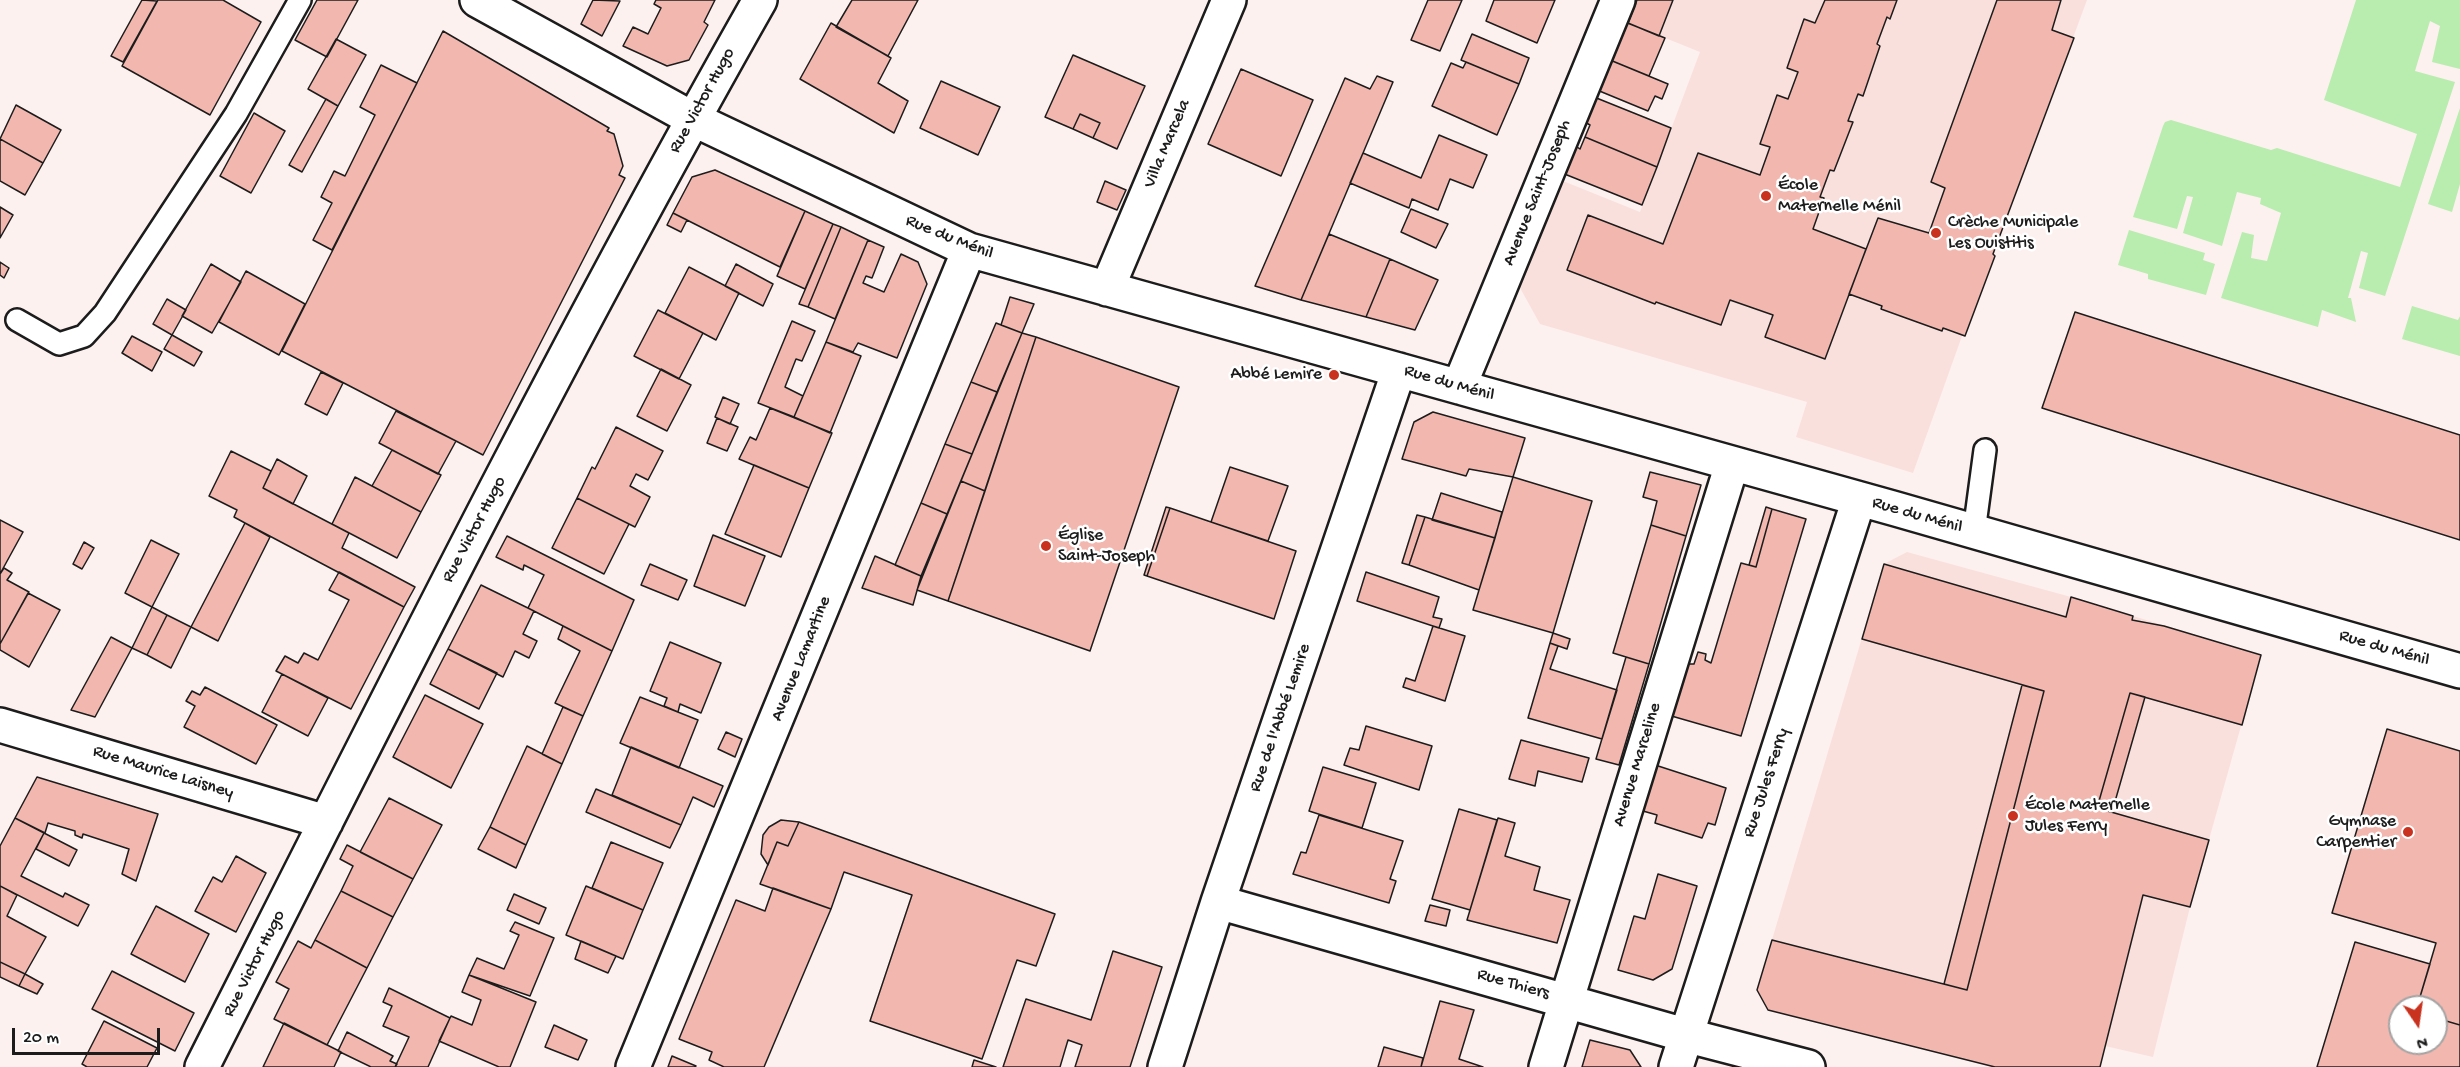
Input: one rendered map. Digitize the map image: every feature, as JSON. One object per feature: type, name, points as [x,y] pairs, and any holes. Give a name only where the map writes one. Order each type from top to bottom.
[{"type":"street","name":"Rue du Ménil","points":[[477,0],[693,119],[969,250],[2460,671]]},
{"type":"street","name":"Rue Victor Hugo","points":[[202,1067],[466,544],[693,119],[760,0]]},
{"type":"street","name":"Villa Marcela","points":[[1107,289],[1229,0]]},
{"type":"street","name":"Avenue Saint-Joseph","points":[[1459,387],[1618,0]]},
{"type":"street","name":"Avenue Lamartine","points":[[633,1067],[969,250]]},
{"type":"street","name":"Rue de l'Abbé Lemire","points":[[1165,1067],[1218,902],[1399,370]]},
{"type":"street","name":"Avenue Marceline","points":[[1546,1067],[1732,464]]},
{"type":"street","name":"Rue Jules Ferry","points":[[1676,1067],[1859,500]]},
{"type":"street","name":"Rue Maurice Laisney","points":[[0,724],[326,822]]},
{"type":"street","name":"Rue Thiers","points":[[1218,902],[1685,1035],[1808,1067]]},
{"type":"lane","points":[[17,320],[59,344],[84,336],[105,313],[236,114],[300,0]]},
{"type":"lane","points":[[1974,532],[1985,450]]},
{"type":"shaded area","name":"École Maternelle Ménil","points":[[1637,0],[2087,0],[1913,473],[1796,437],[1807,402],[1540,324],[1514,277],[1558,179],[1640,212],[1700,52],[1628,23]]},
{"type":"shaded area","name":"École Maternelle Jules Ferry","points":[[1907,552],[2071,597],[2261,655],[2190,907],[2153,1057],[2105,1046],[2100,1067],[1995,1067],[1768,1010],[1757,990],[1884,564]]},
{"type":"green space","points":[[2356,0],[2460,0],[2460,69],[2432,62],[2440,26],[2430,21],[2415,71],[2455,82],[2385,296],[2359,288],[2368,253],[2361,251],[2348,298],[2351,298],[2356,322],[2322,310],[2318,327],[2221,298],[2242,232],[2254,235],[2251,258],[2267,261],[2281,213],[2260,204],[2261,198],[2237,192],[2222,246],[2183,233],[2193,197],[2187,196],[2177,229],[2133,217],[2163,126],[2165,122],[2171,120],[2271,150],[2277,148],[2400,187],[2417,134],[2324,100]]},
{"type":"green space","points":[[2460,108],[2460,184],[2452,212],[2428,204]]},
{"type":"green space","points":[[2129,230],[2205,253],[2203,260],[2215,264],[2206,295],[2148,279],[2148,274],[2118,265]]},
{"type":"green space","points":[[2412,306],[2458,320],[2460,316],[2460,356],[2402,339]]},
{"type":"building","points":[[142,0],[157,1],[123,62],[111,56]]},
{"type":"building","points":[[158,0],[223,0],[261,22],[210,115],[122,66]]},
{"type":"building","points":[[317,0],[358,0],[327,57],[295,40]]},
{"type":"building","points":[[593,0],[620,1],[602,36],[581,24]]},
{"type":"building","points":[[656,0],[715,0],[704,22],[708,25],[689,60],[667,66],[623,46],[633,27],[648,34],[661,8],[654,4]]},
{"type":"building","points":[[852,0],[918,0],[888,56],[836,27]]},
{"type":"building","points":[[1428,0],[1462,0],[1440,51],[1411,40]]},
{"type":"building","points":[[1494,0],[1555,0],[1537,43],[1486,21]]},
{"type":"building","points":[[1637,0],[1673,0],[1659,36],[1628,23]]},
{"type":"building","points":[[1825,0],[1897,0],[1890,19],[1887,17],[1877,44],[1880,46],[1863,96],[1858,94],[1848,121],[1853,122],[1834,171],[1830,170],[1820,197],[1824,198],[1813,229],[1866,249],[1825,359],[1765,337],[1773,315],[1730,300],[1721,325],[1656,302],[1655,304],[1567,270],[1588,215],[1663,244],[1698,153],[1760,175],[1770,147],[1760,144],[1777,95],[1788,99],[1798,72],[1787,68],[1804,19],[1815,23]]},
{"type":"building","points":[[1997,0],[2061,0],[2052,30],[2074,38],[1993,254],[1995,256],[1965,336],[1943,328],[1942,331],[1881,309],[1882,306],[1849,294],[1878,218],[1929,233],[1945,188],[1931,182]]},
{"type":"building","points":[[1625,22],[1665,38],[1649,76],[1610,60]]},
{"type":"building","points":[[831,23],[891,58],[878,83],[908,101],[894,133],[800,79]]},
{"type":"building","points":[[443,31],[609,128],[607,131],[614,134],[623,166],[619,175],[625,178],[483,455],[282,351]]},
{"type":"building","points":[[1472,34],[1529,58],[1519,84],[1461,60]]},
{"type":"building","points":[[336,39],[366,55],[338,106],[308,89]]},
{"type":"building","points":[[1073,55],[1145,86],[1117,149],[1093,138],[1100,123],[1080,114],[1073,129],[1045,117]]},
{"type":"building","points":[[1610,60],[1668,84],[1662,99],[1655,96],[1648,111],[1597,90]]},
{"type":"building","points":[[1466,62],[1519,84],[1497,135],[1432,106],[1451,63],[1463,68]]},
{"type":"building","points":[[381,65],[417,83],[332,250],[313,240],[332,203],[321,197],[334,171],[345,176],[375,115],[360,107]]},
{"type":"building","points":[[1241,69],[1313,100],[1281,176],[1208,144]]},
{"type":"building","points":[[1377,76],[1393,82],[1301,300],[1255,286],[1345,78],[1370,89]]},
{"type":"building","points":[[941,81],[1000,107],[978,155],[920,128]]},
{"type":"building","points":[[1594,97],[1671,128],[1657,167],[1585,137],[1590,125],[1583,121]]},
{"type":"building","points":[[326,99],[338,106],[302,172],[289,165]]},
{"type":"building","points":[[16,105],[61,130],[43,163],[0,139]]},
{"type":"building","points":[[254,113],[285,131],[251,193],[220,176]]},
{"type":"building","points":[[1080,114],[1100,123],[1093,138],[1073,129]]},
{"type":"building","points":[[1439,135],[1487,155],[1473,188],[1450,179],[1438,210],[1412,199],[1409,208],[1350,183],[1363,153],[1421,178]]},
{"type":"building","points":[[1585,137],[1657,167],[1642,205],[1562,173],[1574,145],[1580,149]]},
{"type":"building","points":[[0,139],[43,163],[25,195],[0,181]]},
{"type":"building","points":[[715,170],[805,211],[780,267],[673,213],[692,177]]},
{"type":"building","points":[[1105,181],[1126,190],[1117,210],[1097,202]]},
{"type":"building","points":[[0,207],[13,215],[0,238]]},
{"type":"building","points":[[1411,209],[1448,224],[1436,248],[1401,232]]},
{"type":"building","points":[[805,211],[833,224],[805,289],[777,276]]},
{"type":"building","points":[[673,213],[687,220],[681,232],[667,225]]},
{"type":"building","points":[[833,224],[841,227],[808,307],[799,304]]},
{"type":"building","points":[[841,227],[868,240],[835,319],[808,307]]},
{"type":"building","points":[[1329,234],[1390,259],[1366,317],[1301,300]]},
{"type":"building","points":[[868,240],[884,247],[872,278],[866,276],[863,283],[884,292],[901,254],[918,262],[927,284],[897,358],[858,343],[853,352],[826,342]]},
{"type":"building","points":[[1390,259],[1438,280],[1415,330],[1366,317]]},
{"type":"building","points":[[0,262],[9,268],[4,278],[0,275]]},
{"type":"building","points":[[211,264],[241,282],[212,333],[182,316]]},
{"type":"building","points":[[736,264],[773,284],[763,306],[725,286]]},
{"type":"building","points":[[689,267],[739,293],[716,340],[665,313]]},
{"type":"building","points":[[246,271],[305,304],[279,355],[219,322]]},
{"type":"building","points":[[1010,297],[1034,304],[1022,333],[1001,325]]},
{"type":"building","points":[[167,299],[186,310],[172,335],[153,324]]},
{"type":"building","points":[[658,310],[703,333],[679,379],[634,356]]},
{"type":"building","points":[[2075,312],[2460,435],[2460,540],[2042,408]]},
{"type":"building","points":[[792,321],[815,331],[802,361],[796,359],[785,387],[803,396],[794,417],[758,403]]},
{"type":"building","points":[[996,323],[1022,333],[997,392],[971,382]]},
{"type":"building","points":[[1022,333],[1036,337],[985,491],[961,481]]},
{"type":"building","points":[[172,335],[202,352],[194,366],[164,349]]},
{"type":"building","points":[[132,336],[162,352],[152,371],[122,353]]},
{"type":"building","name":"Église Saint-Joseph","points":[[1036,337],[1179,387],[1090,651],[948,601]]},
{"type":"building","points":[[826,342],[861,356],[830,433],[794,417]]},
{"type":"building","points":[[661,369],[691,385],[667,431],[637,416]]},
{"type":"building","points":[[321,372],[343,383],[327,415],[305,404]]},
{"type":"building","points":[[971,382],[997,392],[972,454],[945,444]]},
{"type":"building","points":[[723,397],[739,404],[730,424],[715,417]]},
{"type":"building","points":[[770,408],[832,433],[809,488],[739,459],[750,437],[756,440]]},
{"type":"building","points":[[396,411],[456,441],[438,474],[379,443]]},
{"type":"building","points":[[1433,412],[1525,438],[1513,477],[1469,469],[1466,476],[1402,459],[1414,422]]},
{"type":"building","points":[[717,418],[738,427],[727,451],[707,443]]},
{"type":"building","points":[[616,427],[663,451],[648,480],[636,474],[630,486],[650,497],[635,527],[577,498],[592,467],[595,469]]},
{"type":"building","points":[[945,444],[972,454],[947,514],[921,503]]},
{"type":"building","points":[[392,450],[441,475],[421,512],[372,486]]},
{"type":"building","points":[[231,451],[271,471],[263,488],[349,533],[342,548],[415,587],[404,607],[234,517],[237,510],[209,496]]},
{"type":"building","points":[[277,459],[307,476],[293,504],[263,488]]},
{"type":"building","points":[[754,465],[809,488],[781,557],[725,534]]},
{"type":"building","points":[[1230,467],[1288,486],[1268,541],[1211,522]]},
{"type":"building","points":[[1650,472],[1701,485],[1686,536],[1651,525],[1657,501],[1643,497]]},
{"type":"building","points":[[355,477],[421,512],[397,558],[332,524]]},
{"type":"building","points":[[1513,477],[1592,501],[1553,633],[1473,610]]},
{"type":"building","points":[[961,481],[985,491],[948,601],[917,590]]},
{"type":"building","points":[[1441,493],[1502,512],[1495,538],[1432,520]]},
{"type":"building","points":[[577,498],[629,524],[604,574],[552,548]]},
{"type":"building","points":[[921,503],[947,514],[921,576],[895,565]]},
{"type":"building","points":[[1166,507],[1170,508],[1147,576],[1144,575]]},
{"type":"building","points":[[1766,507],[1772,509],[1756,567],[1749,565]]},
{"type":"building","points":[[1170,508],[1296,551],[1274,619],[1147,576]]},
{"type":"building","points":[[1772,509],[1806,519],[1741,736],[1668,715],[1683,664],[1694,664],[1698,652],[1706,654],[1705,660],[1711,663],[1741,563],[1756,567]]},
{"type":"building","points":[[1417,515],[1425,517],[1409,565],[1402,563]]},
{"type":"building","points":[[1425,517],[1495,538],[1479,590],[1409,565]]},
{"type":"building","points":[[0,520],[23,532],[0,574]]},
{"type":"building","points":[[245,523],[270,537],[218,641],[191,627]]},
{"type":"building","points":[[1651,525],[1686,536],[1649,664],[1613,653]]},
{"type":"building","points":[[713,535],[765,556],[745,606],[694,586]]},
{"type":"building","points":[[507,536],[634,600],[612,651],[528,608],[544,575],[524,565],[523,570],[496,557]]},
{"type":"building","points":[[151,540],[179,554],[152,607],[125,593]]},
{"type":"building","points":[[84,542],[94,548],[82,569],[73,564]]},
{"type":"building","points":[[875,556],[921,576],[913,605],[862,588]]},
{"type":"building","points":[[650,564],[687,580],[678,600],[641,585]]},
{"type":"building","points":[[1884,564],[2066,617],[2071,597],[2133,616],[2132,620],[2164,626],[2261,655],[2242,725],[2130,693],[2097,808],[2209,840],[2190,907],[2143,895],[2100,1067],[1995,1067],[1768,1010],[1757,990],[1772,940],[1967,990],[2044,691],[1862,639]]},
{"type":"building","points":[[4,568],[12,573],[7,580],[29,592],[0,644],[0,574]]},
{"type":"building","points":[[339,572],[404,607],[351,709],[276,671],[285,656],[298,663],[304,653],[318,660],[349,600],[329,590]]},
{"type":"building","points":[[1366,572],[1439,597],[1433,617],[1442,619],[1439,628],[1357,601]]},
{"type":"building","points":[[481,585],[534,611],[523,634],[537,641],[529,658],[515,651],[503,677],[448,649]]},
{"type":"building","points":[[28,593],[60,610],[29,667],[0,650],[0,644]]},
{"type":"building","points":[[152,607],[167,615],[147,655],[132,648]]},
{"type":"building","points":[[167,615],[191,627],[171,668],[147,655]]},
{"type":"building","points":[[563,626],[612,651],[583,716],[555,703],[580,651],[558,639]]},
{"type":"building","points":[[1433,626],[1465,636],[1445,701],[1403,687],[1406,678],[1415,681]]},
{"type":"building","points":[[1553,633],[1570,639],[1567,649],[1550,643]]},
{"type":"building","points":[[111,637],[132,648],[95,717],[71,710]]},
{"type":"building","points":[[670,642],[721,663],[701,713],[680,704],[678,712],[664,706],[667,698],[650,691]]},
{"type":"building","points":[[1550,643],[1558,646],[1550,669],[1617,690],[1602,739],[1528,718]]},
{"type":"building","points":[[448,649],[497,673],[479,709],[430,684]]},
{"type":"building","points":[[1626,657],[1649,664],[1619,765],[1596,759]]},
{"type":"building","points":[[282,674],[328,698],[308,736],[262,712]]},
{"type":"building","points":[[2022,685],[2044,691],[1967,990],[1944,984]]},
{"type":"building","points":[[205,687],[277,725],[256,764],[184,727],[195,706],[186,701],[192,691],[200,695]]},
{"type":"building","points":[[2130,693],[2145,697],[2112,812],[2097,808]]},
{"type":"building","points":[[425,695],[483,724],[451,788],[393,757]]},
{"type":"building","points":[[640,697],[698,720],[679,768],[620,743]]},
{"type":"building","points":[[563,707],[583,716],[562,764],[542,754]]},
{"type":"building","points":[[1366,726],[1432,746],[1419,790],[1344,765],[1350,748],[1359,750]]},
{"type":"building","name":"Gymnase Carpentier","points":[[2387,729],[2460,751],[2460,1025],[2448,1022],[2448,995],[2421,995],[2436,943],[2332,913]]},
{"type":"building","points":[[726,732],[742,739],[735,757],[718,749]]},
{"type":"building","points":[[1521,740],[1589,758],[1582,782],[1538,771],[1535,786],[1509,779]]},
{"type":"building","points":[[527,746],[562,764],[526,845],[490,827]]},
{"type":"building","points":[[631,747],[723,786],[714,807],[693,797],[681,825],[612,795]]},
{"type":"building","points":[[1649,763],[1726,788],[1715,825],[1708,823],[1702,838],[1655,823],[1657,815],[1636,809]]},
{"type":"building","points":[[1323,767],[1376,783],[1362,828],[1309,811]]},
{"type":"building","points":[[37,777],[158,814],[136,881],[122,874],[129,849],[83,834],[82,838],[75,835],[75,831],[48,823],[45,833],[15,818]]},
{"type":"building","points":[[596,789],[681,825],[670,848],[586,812]]},
{"type":"building","points":[[389,798],[442,825],[413,879],[360,852]]},
{"type":"building","points":[[1459,809],[1497,820],[1470,910],[1432,899]]},
{"type":"building","points":[[1319,815],[1403,841],[1390,879],[1396,881],[1389,903],[1293,874],[1301,852],[1306,853]]},
{"type":"building","points":[[15,818],[44,833],[21,876],[63,897],[65,893],[89,905],[78,926],[0,886],[0,846]]},
{"type":"building","points":[[1498,818],[1515,823],[1505,856],[1540,867],[1534,890],[1570,900],[1557,943],[1467,920]]},
{"type":"building","points":[[781,820],[799,822],[788,846],[777,842],[768,865],[761,854],[763,835],[769,827]]},
{"type":"building","points":[[799,822],[1055,914],[1036,966],[1017,960],[982,1059],[870,1021],[912,895],[844,872],[831,909],[760,884],[777,842],[788,846]]},
{"type":"building","points":[[490,827],[526,845],[516,868],[478,849]]},
{"type":"building","points":[[44,833],[77,850],[69,866],[36,849]]},
{"type":"building","points":[[611,842],[663,863],[643,910],[592,888]]},
{"type":"building","points":[[347,845],[413,879],[393,917],[341,891],[353,866],[340,859]]},
{"type":"building","points":[[236,856],[266,873],[236,932],[195,911],[213,877],[222,882]]},
{"type":"building","points":[[1658,874],[1697,886],[1672,969],[1653,980],[1618,970],[1634,916],[1645,919]]},
{"type":"building","points":[[0,886],[17,895],[7,916],[46,937],[25,974],[0,962]]},
{"type":"building","points":[[586,886],[643,910],[623,959],[566,935]]},
{"type":"building","points":[[773,888],[831,909],[764,1067],[724,1067],[709,1060],[712,1052],[679,1039],[736,900],[765,911]]},
{"type":"building","points":[[341,891],[393,917],[367,968],[315,940]]},
{"type":"building","points":[[514,894],[546,908],[539,924],[507,910]]},
{"type":"building","points":[[1430,905],[1450,910],[1446,926],[1425,921]]},
{"type":"building","points":[[156,906],[209,934],[185,982],[131,954]]},
{"type":"building","points":[[515,922],[554,938],[530,996],[469,975],[477,958],[504,969],[519,935],[510,931]]},
{"type":"building","points":[[315,940],[367,968],[327,1045],[274,1019],[289,989],[276,982],[298,941],[311,948]]},
{"type":"building","points":[[581,941],[616,956],[608,973],[575,959]]},
{"type":"building","points":[[2355,942],[2430,964],[2421,995],[2388,995],[2388,1055],[2448,1055],[2448,1022],[2460,1025],[2460,1067],[2317,1067]]},
{"type":"building","points":[[1113,951],[1162,967],[1130,1067],[1075,1067],[1082,1045],[1068,1040],[1060,1067],[1003,1067],[1026,999],[1091,1020]]},
{"type":"building","points":[[0,962],[25,974],[19,986],[0,977]]},
{"type":"building","points":[[112,971],[194,1013],[175,1051],[92,1009]]},
{"type":"building","points":[[25,974],[43,984],[37,994],[19,986]]},
{"type":"building","points":[[469,975],[536,1002],[510,1067],[499,1067],[439,1041],[451,1016],[472,1025],[481,1000],[462,992]]},
{"type":"building","points":[[389,988],[450,1018],[428,1067],[395,1067],[409,1037],[383,1026],[392,1006],[383,1002]]},
{"type":"building","points":[[1440,1001],[1474,1010],[1459,1059],[1483,1067],[1421,1067]]},
{"type":"building","points":[[104,1021],[157,1048],[147,1067],[87,1067],[82,1064]]},
{"type":"building","points":[[284,1023],[341,1052],[334,1067],[263,1067]]},
{"type":"building","points":[[554,1025],[587,1040],[578,1060],[545,1047]]},
{"type":"building","points":[[347,1032],[393,1056],[390,1061],[397,1064],[395,1067],[371,1067],[338,1051]]},
{"type":"building","points":[[1590,1040],[1630,1050],[1641,1067],[1582,1067]]},
{"type":"building","points":[[1384,1047],[1423,1058],[1421,1067],[1378,1067]]},
{"type":"building","points":[[672,1056],[696,1066],[668,1067]]},
{"type":"building","points":[[974,1060],[996,1067],[972,1067]]},
{"type":"place","name":"École Maternelle Ménil","points":[[1766,196]]},
{"type":"place","name":"Crèche Municipale Les Ouistitis","points":[[1936,233]]},
{"type":"place","name":"Abbé Lemire","points":[[1334,375]]},
{"type":"place","name":"Église Saint-Joseph","points":[[1046,546]]},
{"type":"place","name":"École Maternelle Jules Ferry","points":[[2013,816]]},
{"type":"place","name":"Gymnase Carpentier","points":[[2408,832]]}]
